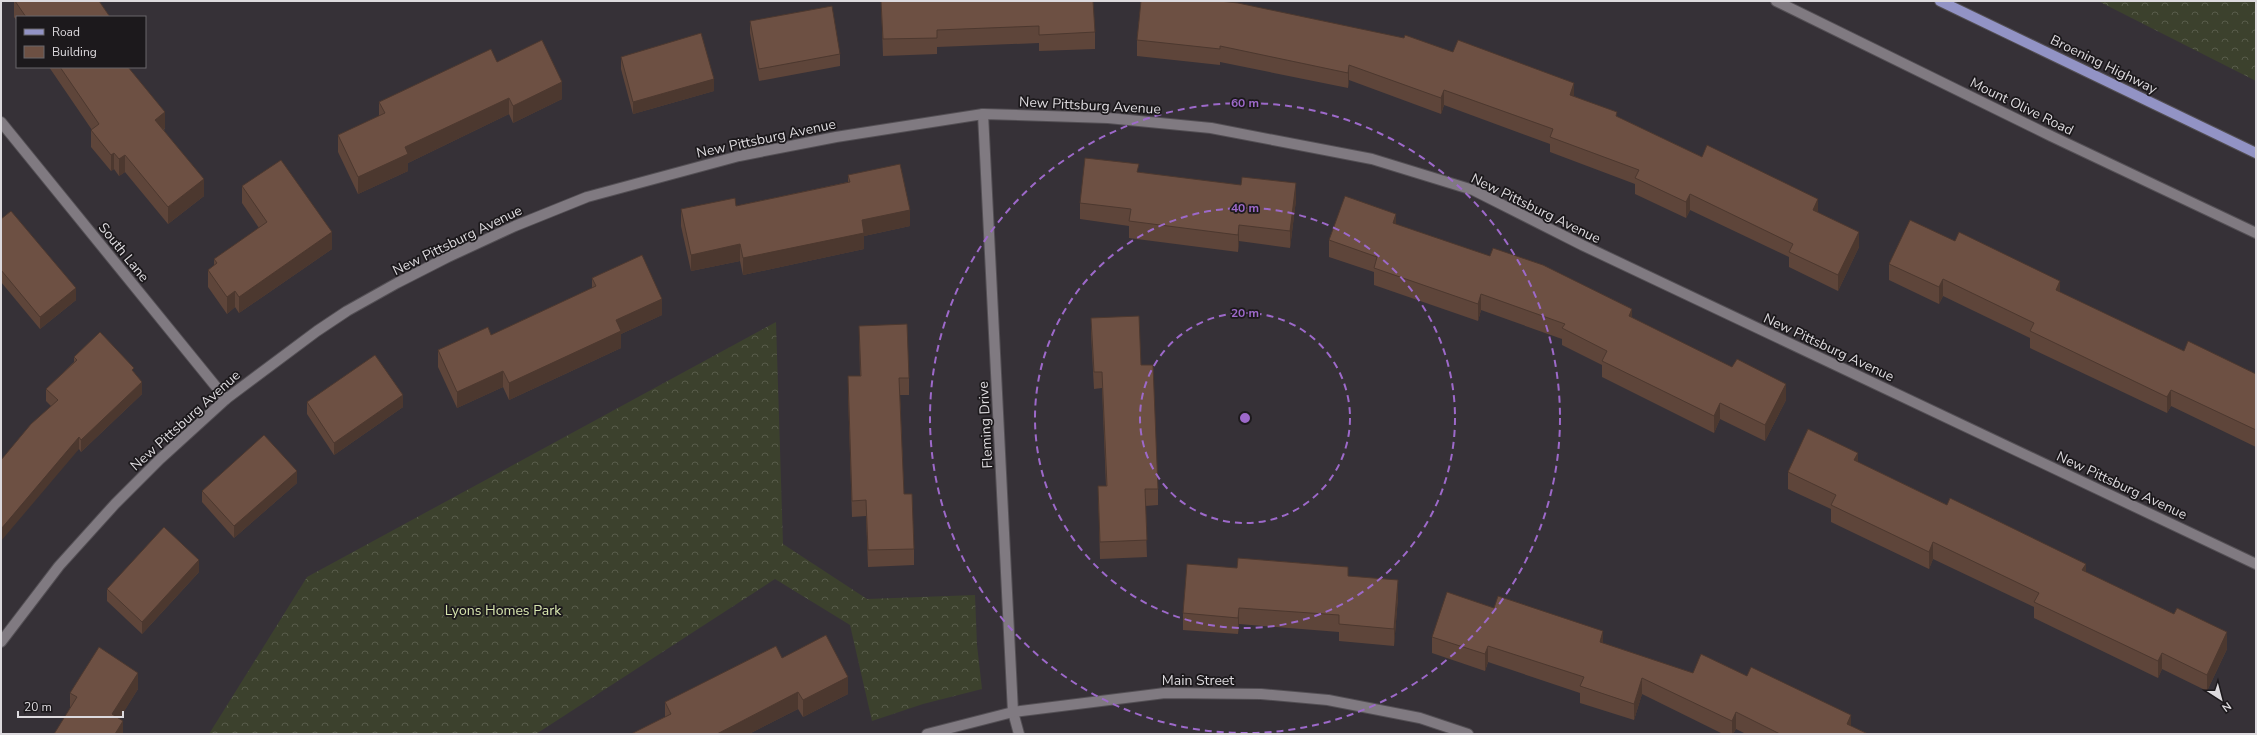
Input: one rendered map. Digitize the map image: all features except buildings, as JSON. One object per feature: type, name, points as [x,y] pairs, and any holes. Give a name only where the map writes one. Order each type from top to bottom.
[{"type":"main road","name":"Broening Highway","points":[[1940,1],[2256,153]]},
{"type":"street","name":"Mount Olive Road","points":[[1776,1],[2044,132],[2256,233]]},
{"type":"street","name":"New Pittsburg Avenue","points":[[1,642],[59,566],[115,504],[160,459],[226,399],[285,353],[347,311],[448,256],[587,197],[739,156],[836,137],[983,114],[1108,118],[1211,128],[1372,159],[1473,190],[1582,246],[2256,564]]},
{"type":"street","name":"Fleming Drive","points":[[983,114],[1013,712],[1019,734]]},
{"type":"street","name":"South Lane","points":[[1,122],[226,399]]},
{"type":"street","name":"Main Street","points":[[927,734],[1013,712],[1165,693],[1261,694],[1328,700],[1420,718],[1468,734]]},
{"type":"green space","points":[[2098,1],[2256,1],[2256,81]]},
{"type":"green space","name":"Lyons Homes Park","points":[[776,322],[783,544],[867,599],[975,595],[977,645],[982,689],[923,704],[872,721],[850,625],[775,579],[536,734],[209,734],[307,577]]}]
